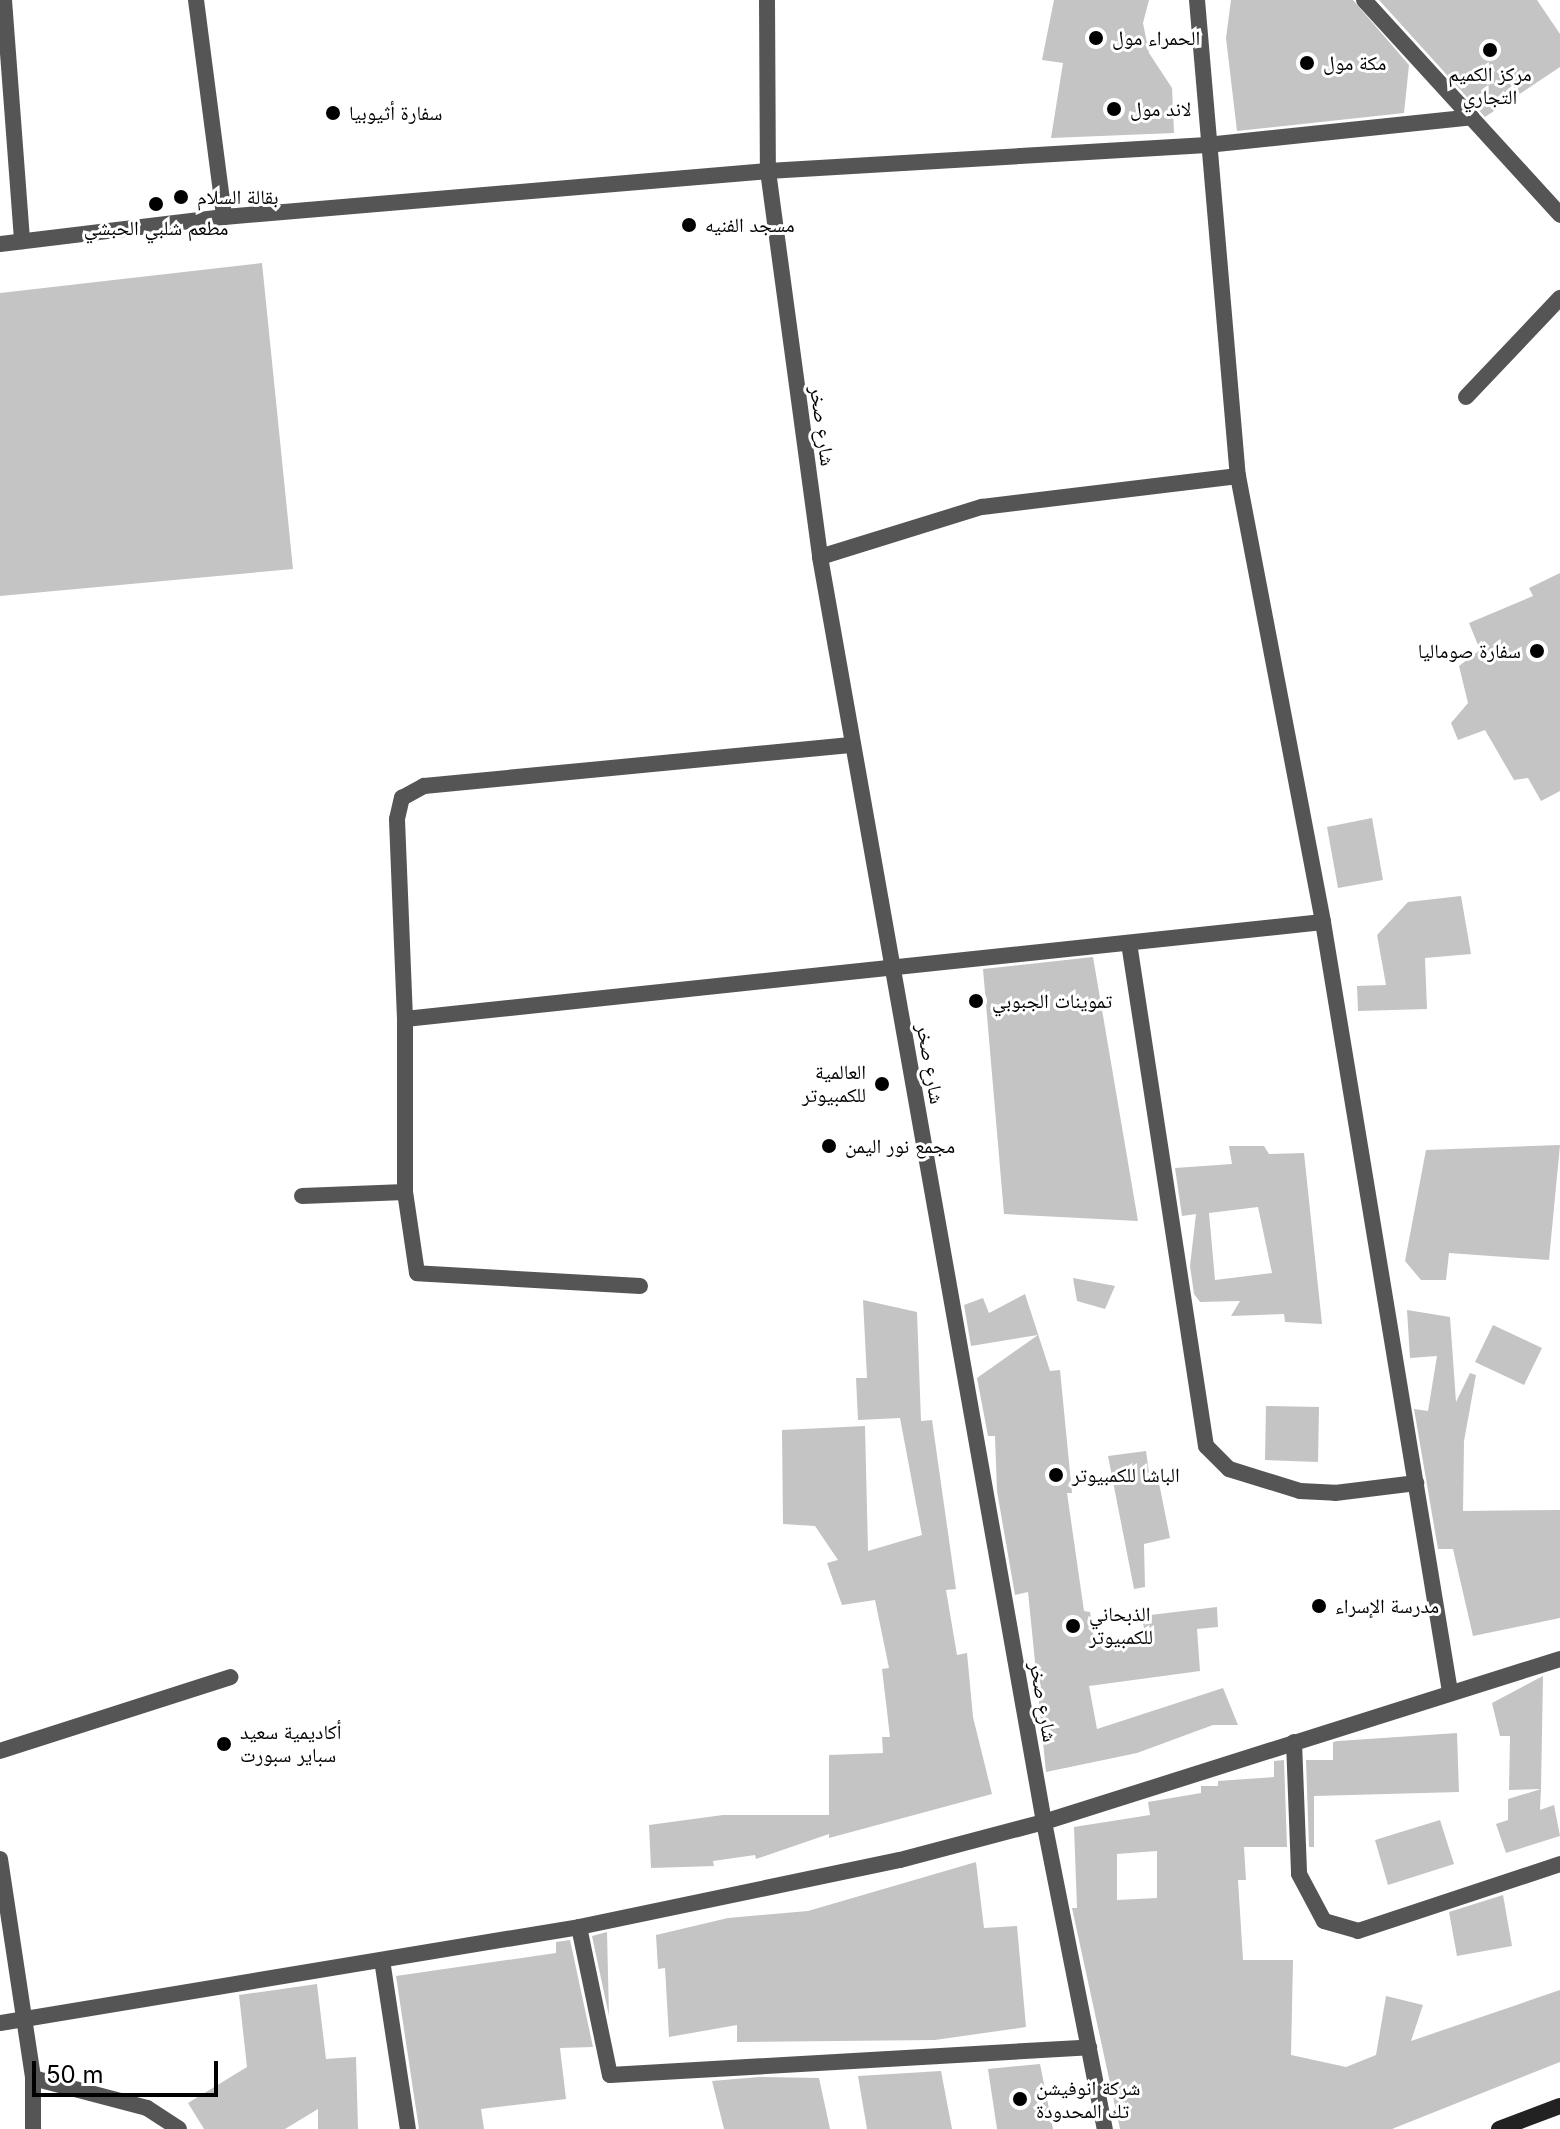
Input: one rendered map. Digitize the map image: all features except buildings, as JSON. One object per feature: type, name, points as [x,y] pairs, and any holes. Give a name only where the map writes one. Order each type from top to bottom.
[{"type":"main road","points":[[1499,2129],[1560,2106]]},
{"type":"street","points":[[4,0],[22,241]]},
{"type":"street","points":[[196,0],[224,217]]},
{"type":"street","name":"شارع صخر","points":[[767,0],[768,171],[820,557],[1044,1822],[1105,2129]]},
{"type":"street","points":[[1197,0],[1207,145],[1238,476],[1323,922],[1450,1692]]},
{"type":"street","points":[[1364,0],[1560,215]]},
{"type":"street","points":[[0,244],[224,217],[768,171],[1207,145],[1472,117]]},
{"type":"street","points":[[1466,397],[1560,298]]},
{"type":"street","points":[[820,557],[982,507],[1238,476]]},
{"type":"street","points":[[640,1286],[417,1273],[405,1192],[405,1019],[397,819],[402,798],[424,786],[853,745]]},
{"type":"street","points":[[405,1019],[1323,922]]},
{"type":"street","points":[[1129,943],[1206,1446],[1229,1469],[1300,1491],[1327,1493],[1416,1483]]},
{"type":"street","points":[[302,1196],[405,1192]]},
{"type":"street","points":[[0,2023],[579,1927],[900,1860],[1044,1822],[1560,1659]]},
{"type":"street","points":[[0,1751],[230,1677]]},
{"type":"street","points":[[1294,1742],[1299,1874],[1324,1921],[1358,1931],[1560,1864]]},
{"type":"street","points":[[0,1859],[21,2018],[33,2078],[33,2129]]},
{"type":"street","points":[[579,1927],[610,2075],[1089,2047]]},
{"type":"street","points":[[382,1960],[408,2129]]},
{"type":"street","points":[[33,2078],[147,2108],[179,2129]]},
{"type":"place","name":"الحمراء مول","points":[[1096,38]]},
{"type":"place","name":"مركز الكميم التجاري","points":[[1490,50]]},
{"type":"place","name":"مكة مول","points":[[1307,63]]},
{"type":"place","name":"لاند مول","points":[[1114,109]]},
{"type":"place","name":"سفارة أثيوبيا","points":[[333,113]]},
{"type":"place","name":"بقالة السلام","points":[[181,197]]},
{"type":"place","name":"مطعم شلبي الحبشي","points":[[156,204]]},
{"type":"place","name":"مسجد الفنيه","points":[[689,225]]},
{"type":"place","name":"سفارة صوماليا","points":[[1537,651]]},
{"type":"place","name":"تموينات الجبوبي","points":[[976,1001]]},
{"type":"place","name":"العالمية للكمبيوتر","points":[[882,1084]]},
{"type":"place","name":"مجمع نور اليمن","points":[[829,1146]]},
{"type":"place","name":"الباشا للكمبيوتر","points":[[1056,1475]]},
{"type":"place","name":"مدرسة الإسراء","points":[[1319,1606]]},
{"type":"place","name":"الذبحاني للكمبيوتر","points":[[1073,1626]]},
{"type":"place","name":"أكاديمية سعيد سباير سبورت","points":[[224,1744]]},
{"type":"place","name":"شركة انوفيشن تك المحدودة","points":[[1020,2099]]}]
